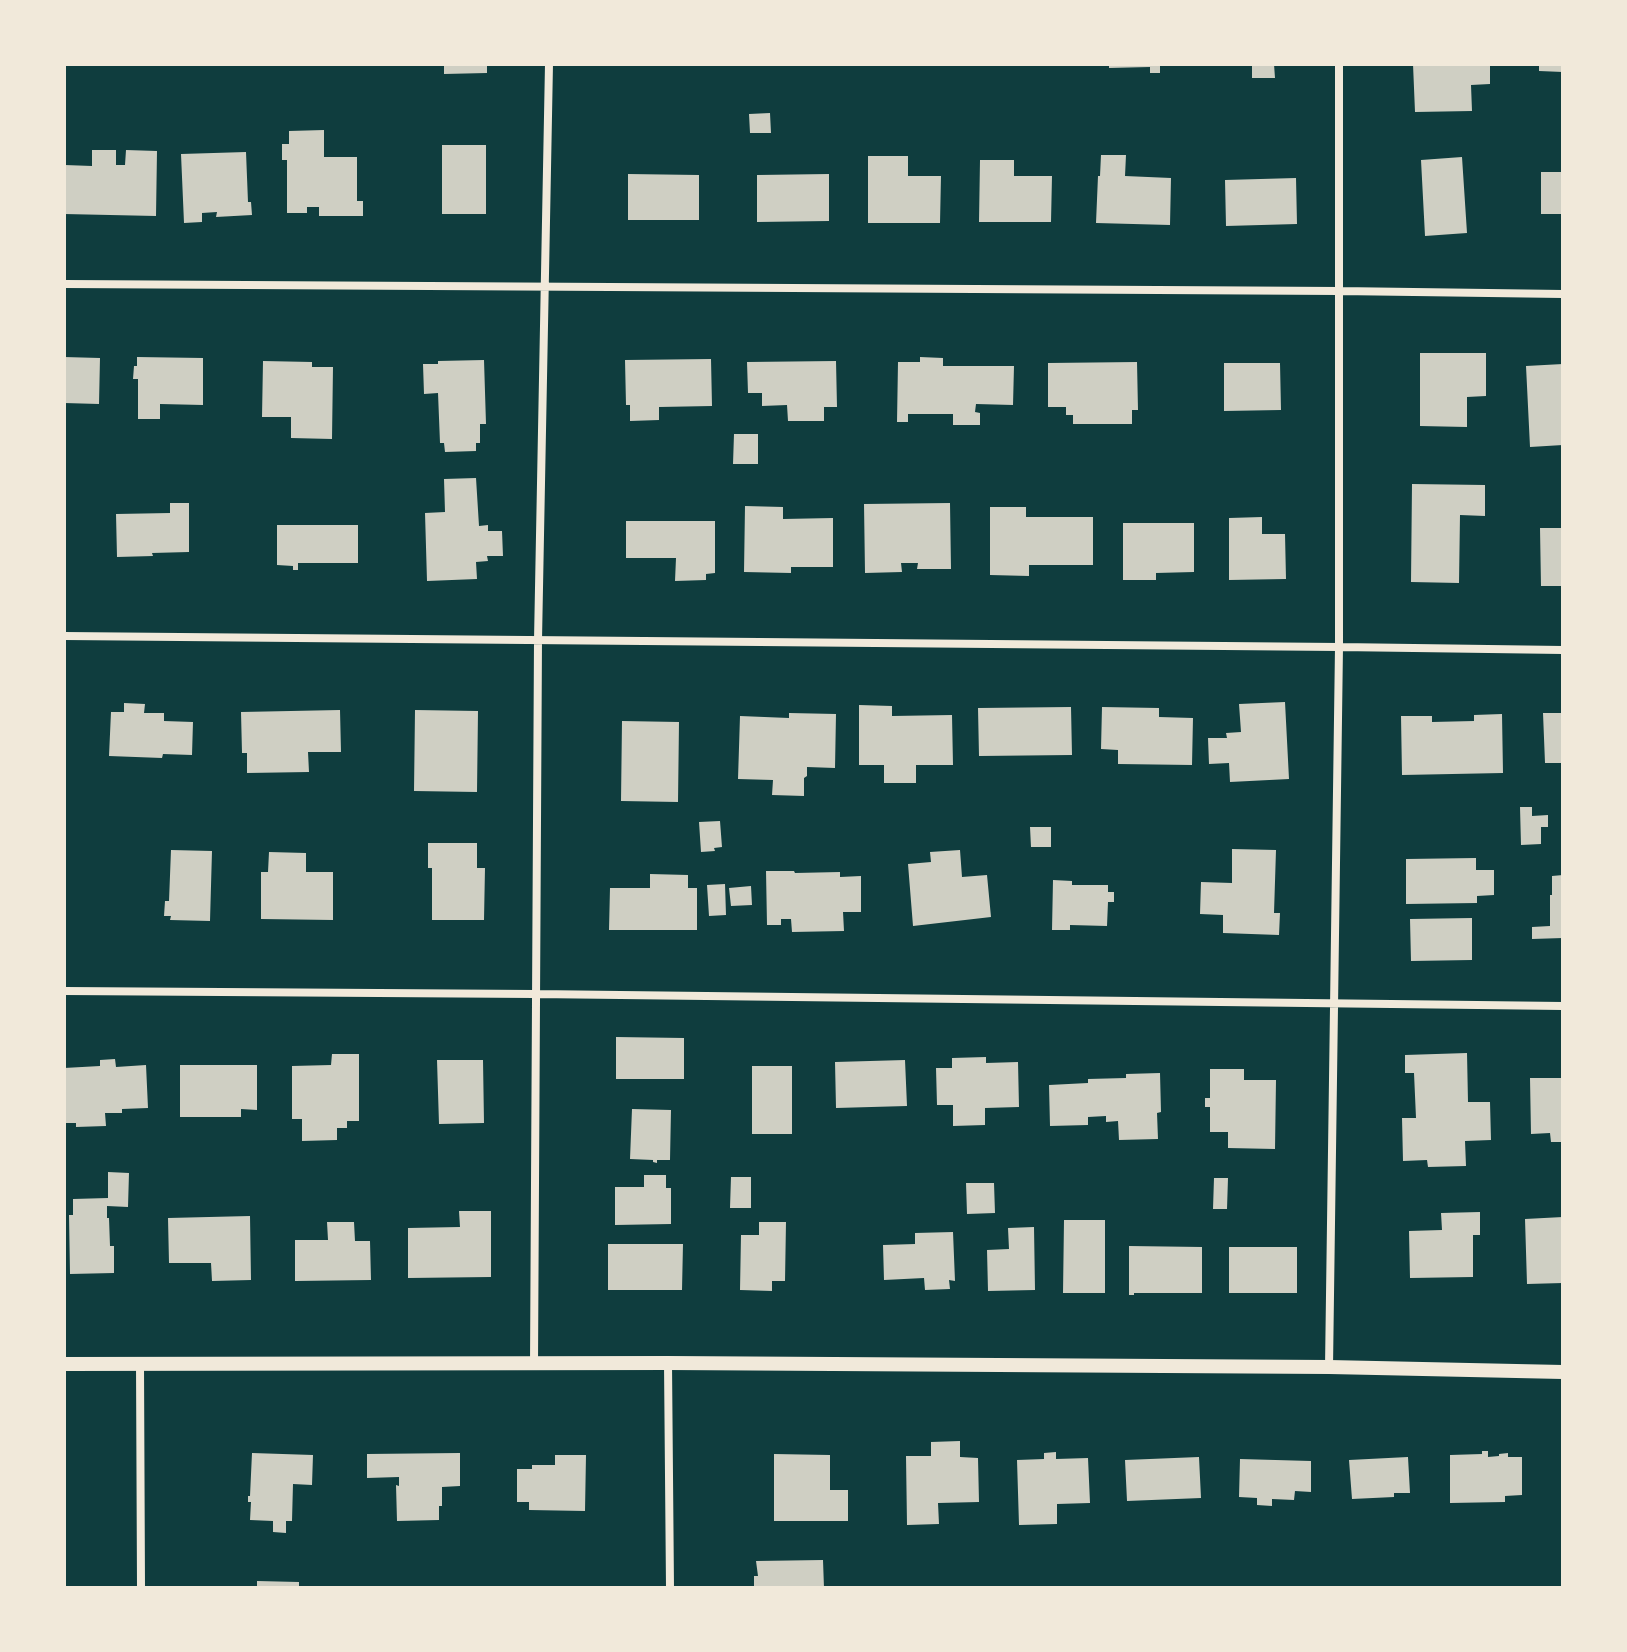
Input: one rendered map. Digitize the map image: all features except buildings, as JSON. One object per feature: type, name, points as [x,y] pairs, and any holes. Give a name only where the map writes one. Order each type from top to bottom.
[{"type":"street","points":[[534,1363],[538,640],[549,64]]},
{"type":"street","points":[[1329,1367],[1339,647],[1339,64]]},
{"type":"street","points":[[64,284],[1563,294]]},
{"type":"street","points":[[64,636],[1563,650]]},
{"type":"street","points":[[64,991],[1563,1006]]},
{"type":"street","points":[[668,1363],[670,1588]]},
{"type":"street","points":[[64,1364],[668,1363],[1329,1367],[1563,1372]]},
{"type":"street","points":[[140,1364],[141,1588]]}]
